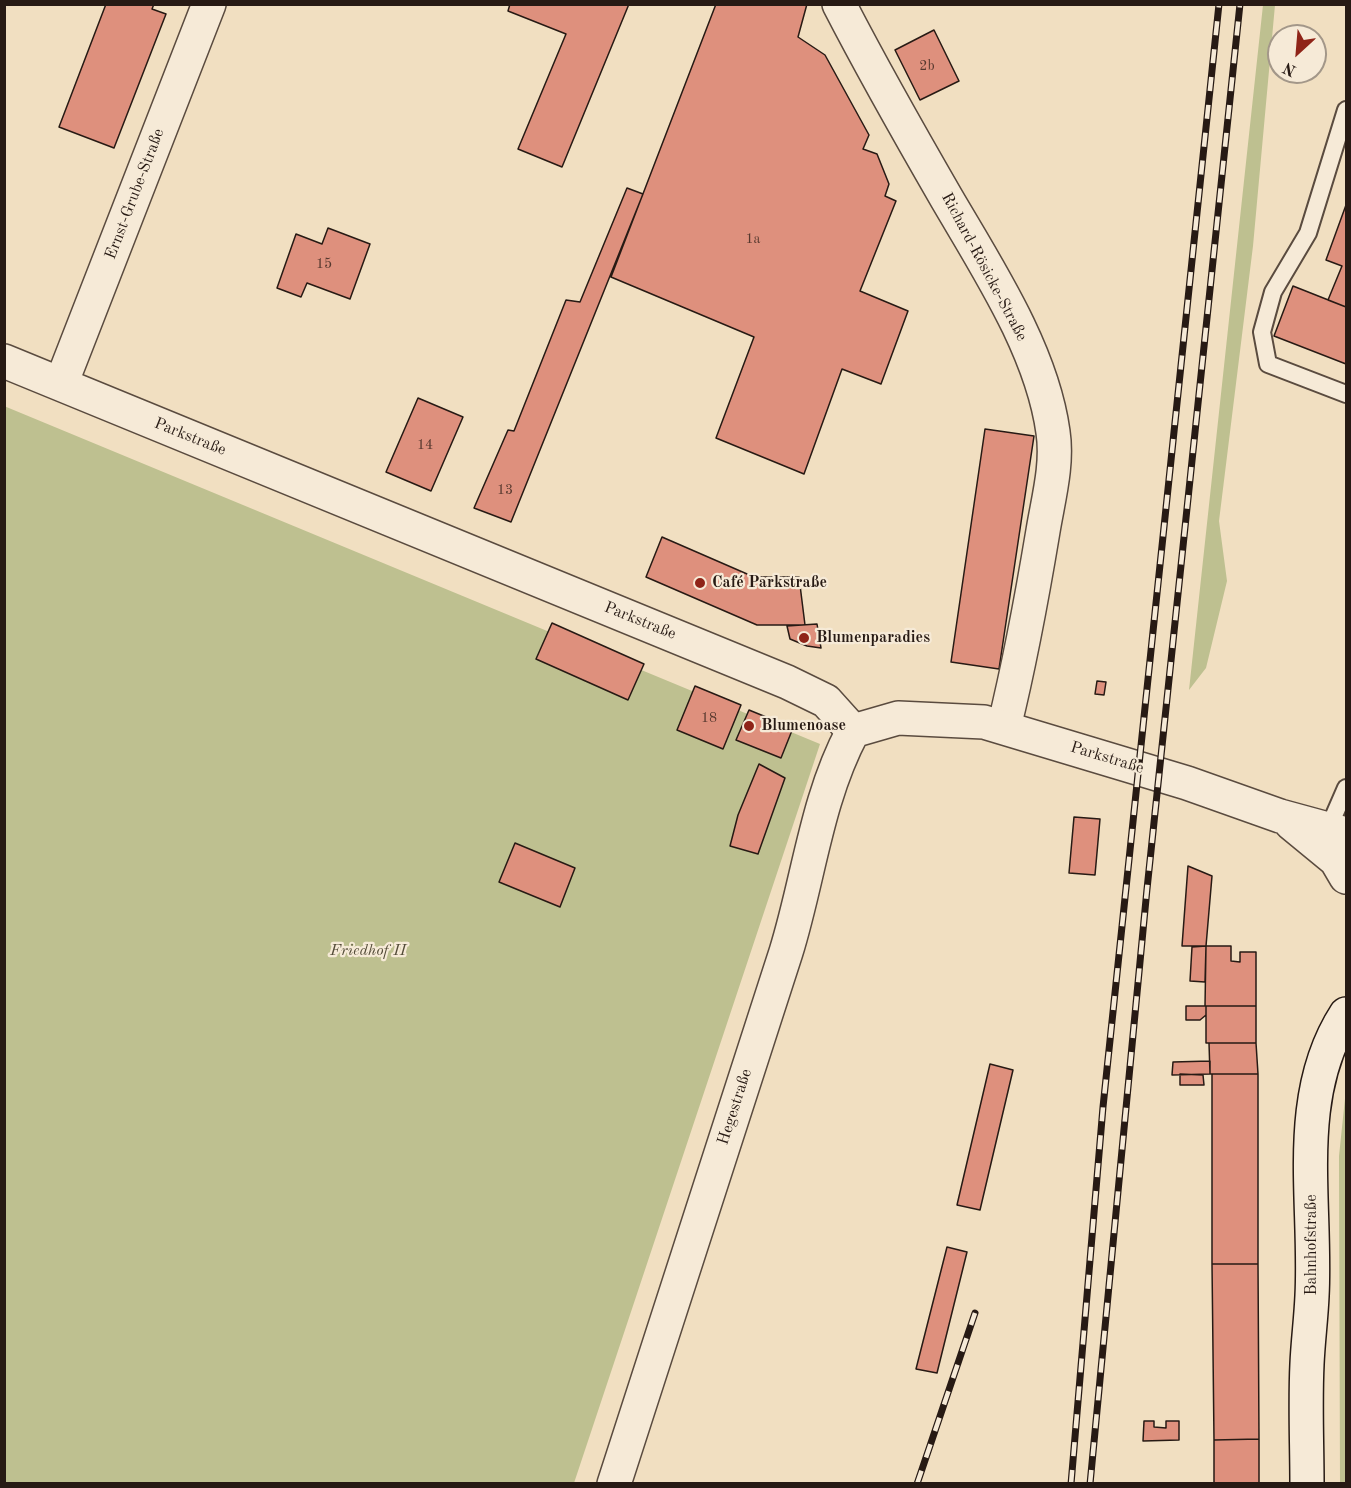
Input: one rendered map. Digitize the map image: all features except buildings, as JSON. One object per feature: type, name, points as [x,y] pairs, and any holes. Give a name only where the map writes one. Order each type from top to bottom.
[{"type":"street","name":"Ernst-Grube-Straße","points":[[61,384],[209,4]]},
{"type":"street","name":"Richard-Rösicke-Straße","points":[[839,4],[883,90],[1002,294],[1030,354],[1048,406],[1054,434],[1051,481],[1027,630],[1004,727]]},
{"type":"street","name":"Parkstraße","points":[[4,361],[787,682],[826,701],[853,731],[873,724],[910,718],[974,721],[1004,727],[1187,783],[1280,816],[1338,830]]},
{"type":"street","name":"Hegestraße","points":[[614,1484],[787,948],[823,805],[839,757],[853,731]]},
{"type":"street","name":"Parkstraße","points":[[1280,816],[1321,846],[1347,877]]},
{"type":"street","name":"Bahnhofstraße","points":[[1307,1484],[1307,1364],[1312,1295],[1312,1120],[1323,1058],[1347,1014]]},
{"type":"lane","points":[[1347,110],[1308,233],[1274,291],[1262,332],[1268,364],[1347,394]]},
{"type":"lane","points":[[1338,830],[1347,788]]},
{"type":"green space","points":[[1263,5],[1275,5],[1273,24],[1267,24],[1268,84],[1253,246],[1219,521],[1227,581],[1206,668],[1189,690]]},
{"type":"green space","name":"Friedhof II","points":[[4,406],[820,744],[574,1483],[5,1483]]},
{"type":"green space","points":[[1346,1089],[1346,1483],[1340,1484],[1339,1156]]},
{"type":"railway","points":[[1071,1484],[1103,1107],[1219,4]]},
{"type":"railway","points":[[1090,1484],[1147,889],[1240,4]]},
{"type":"railway","points":[[917,1484],[975,1313]]},
{"type":"place","name":"Café Parkstraße","points":[[700,583]]},
{"type":"place","name":"Blumenparadies","points":[[804,638]]},
{"type":"place","name":"Blumenoase","points":[[749,726]]}]
